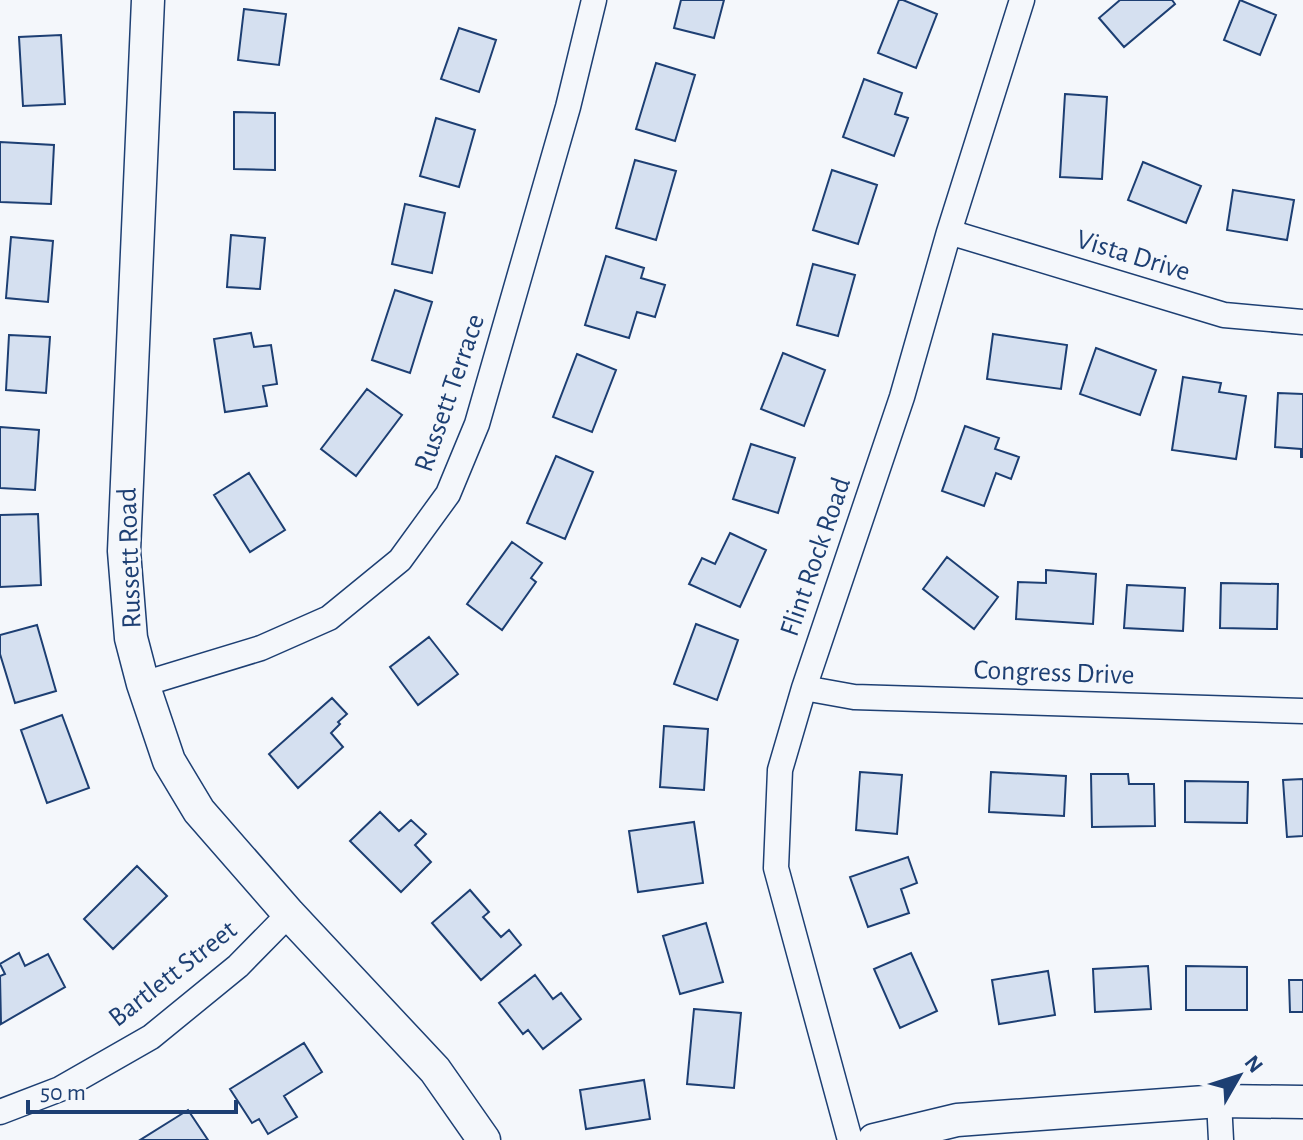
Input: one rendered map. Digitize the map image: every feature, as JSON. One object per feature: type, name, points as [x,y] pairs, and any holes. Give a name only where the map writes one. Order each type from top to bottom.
[{"type":"street","name":"Russett Road","points":[[148,0],[124,551],[131,638],[143,684],[169,761],[199,811],[289,914],[435,1070],[484,1140]]},
{"type":"street","name":"Russett Terrace","points":[[143,684],[261,648],[329,618],[400,560],[448,494],[477,424],[564,122],[594,0]]},
{"type":"street","name":"Flint Rock Road","points":[[850,1140],[776,868],[780,770],[804,688],[902,397],[949,232],[1022,0]]},
{"type":"street","name":"Vista Drive","points":[[949,232],[1224,315],[1303,322]]},
{"type":"street","name":"Congress Drive","points":[[804,688],[854,697],[1303,711]]},
{"type":"street","name":"Bartlett Street","points":[[0,1112],[60,1089],[151,1037],[238,966],[289,914]]},
{"type":"street","points":[[1219,1101],[1221,1140]]},
{"type":"street","points":[[874,1140],[957,1120],[1219,1101],[1303,1102]]},
{"type":"building","points":[[681,0],[724,0],[714,38],[674,28]]},
{"type":"building","points":[[899,0],[937,14],[916,68],[878,53]]},
{"type":"building","points":[[1120,0],[1172,0],[1175,4],[1124,47],[1099,18]]},
{"type":"building","points":[[1240,0],[1276,15],[1260,55],[1224,40]]},
{"type":"building","points":[[244,9],[286,14],[279,65],[238,60]]},
{"type":"building","points":[[459,28],[496,40],[479,92],[441,79]]},
{"type":"building","points":[[61,35],[65,104],[23,106],[19,37]]},
{"type":"building","points":[[656,63],[695,75],[675,141],[636,129]]},
{"type":"building","points":[[864,79],[902,93],[895,114],[908,118],[894,156],[843,137]]},
{"type":"building","points":[[1065,94],[1107,97],[1102,179],[1060,177]]},
{"type":"building","points":[[234,112],[275,113],[275,170],[234,169]]},
{"type":"building","points":[[436,118],[475,130],[459,187],[420,176]]},
{"type":"building","points":[[0,142],[54,145],[51,204],[0,202]]},
{"type":"building","points":[[635,160],[676,171],[656,240],[616,228]]},
{"type":"building","points":[[1143,162],[1201,186],[1186,223],[1128,200]]},
{"type":"building","points":[[832,170],[877,185],[858,244],[813,230]]},
{"type":"building","points":[[1233,190],[1294,200],[1287,240],[1227,230]]},
{"type":"building","points":[[405,204],[445,213],[432,273],[392,264]]},
{"type":"building","points":[[231,235],[265,238],[260,289],[227,287]]},
{"type":"building","points":[[11,237],[53,241],[48,302],[6,298]]},
{"type":"building","points":[[606,256],[644,268],[641,278],[665,285],[655,317],[637,312],[629,338],[585,325]]},
{"type":"building","points":[[813,264],[855,275],[838,336],[797,325]]},
{"type":"building","points":[[395,290],[432,302],[410,373],[372,360]]},
{"type":"building","points":[[251,333],[254,347],[271,345],[277,384],[263,386],[267,406],[225,412],[214,339]]},
{"type":"building","points":[[993,334],[1067,345],[1061,389],[987,379]]},
{"type":"building","points":[[9,335],[50,337],[46,393],[6,390]]},
{"type":"building","points":[[1096,348],[1156,370],[1140,415],[1080,394]]},
{"type":"building","points":[[783,353],[825,370],[804,426],[761,409]]},
{"type":"building","points":[[577,354],[616,370],[592,432],[553,417]]},
{"type":"building","points":[[1183,377],[1221,383],[1219,392],[1246,396],[1236,459],[1172,450]]},
{"type":"building","points":[[367,389],[402,415],[356,476],[321,449]]},
{"type":"building","points":[[1278,393],[1303,394],[1303,457],[1301,449],[1275,447]]},
{"type":"building","points":[[965,426],[999,438],[995,449],[1019,457],[1011,479],[996,473],[984,506],[942,491]]},
{"type":"building","points":[[0,427],[39,430],[35,490],[0,488]]},
{"type":"building","points":[[751,444],[795,458],[778,513],[733,499]]},
{"type":"building","points":[[556,456],[593,472],[565,539],[527,523]]},
{"type":"building","points":[[249,473],[285,530],[250,552],[214,495]]},
{"type":"building","points":[[38,514],[41,585],[0,587],[0,515]]},
{"type":"building","points":[[730,533],[766,550],[740,607],[689,584],[702,558],[715,564]]},
{"type":"building","points":[[512,542],[542,563],[531,578],[536,582],[502,630],[467,604]]},
{"type":"building","points":[[947,557],[998,597],[974,629],[923,589]]},
{"type":"building","points":[[1046,570],[1096,574],[1093,624],[1016,619],[1018,582],[1046,583]]},
{"type":"building","points":[[1221,583],[1278,584],[1277,629],[1220,628]]},
{"type":"building","points":[[1127,585],[1185,588],[1183,631],[1124,628]]},
{"type":"building","points":[[696,624],[738,640],[717,700],[674,684]]},
{"type":"building","points":[[37,625],[56,691],[15,703],[0,654],[0,635]]},
{"type":"building","points":[[429,637],[458,674],[418,705],[390,667]]},
{"type":"building","points":[[332,698],[347,714],[331,733],[343,747],[298,788],[269,754]]},
{"type":"building","points":[[62,715],[89,788],[47,803],[21,730]]},
{"type":"building","points":[[664,726],[708,729],[704,790],[660,787]]},
{"type":"building","points":[[860,772],[902,775],[897,834],[856,830]]},
{"type":"building","points":[[991,772],[1066,776],[1064,816],[989,812]]},
{"type":"building","points":[[1091,774],[1128,774],[1129,784],[1154,784],[1155,826],[1092,827]]},
{"type":"building","points":[[1303,779],[1303,836],[1287,837],[1283,780]]},
{"type":"building","points":[[1185,781],[1248,782],[1247,823],[1185,822]]},
{"type":"building","points":[[380,812],[399,831],[411,820],[426,834],[415,845],[431,862],[401,892],[350,841]]},
{"type":"building","points":[[694,822],[703,883],[638,892],[629,831]]},
{"type":"building","points":[[908,857],[917,883],[901,889],[909,913],[868,927],[850,877]]},
{"type":"building","points":[[137,866],[167,896],[113,949],[84,919]]},
{"type":"building","points":[[470,890],[489,912],[483,917],[501,937],[509,930],[521,945],[481,980],[432,923]]},
{"type":"building","points":[[706,923],[723,982],[680,994],[663,936]]},
{"type":"building","points":[[19,953],[25,966],[48,954],[65,987],[1,1024],[0,976],[5,974],[0,964]]},
{"type":"building","points":[[911,953],[937,1011],[900,1028],[874,969]]},
{"type":"building","points":[[1148,966],[1151,1009],[1095,1012],[1093,969]]},
{"type":"building","points":[[1186,966],[1247,967],[1247,1010],[1186,1010]]},
{"type":"building","points":[[1048,971],[1055,1015],[999,1024],[992,980]]},
{"type":"building","points":[[535,975],[553,999],[561,993],[581,1019],[543,1049],[528,1030],[523,1034],[499,1003]]},
{"type":"building","points":[[1289,980],[1303,980],[1303,1012],[1290,1012]]},
{"type":"building","points":[[694,1009],[741,1013],[734,1088],[687,1084]]},
{"type":"building","points":[[304,1043],[322,1072],[284,1096],[297,1117],[268,1134],[259,1119],[252,1123],[230,1089]]},
{"type":"building","points":[[644,1080],[650,1119],[586,1129],[580,1090]]},
{"type":"building","points":[[188,1110],[208,1140],[140,1140]]}]
